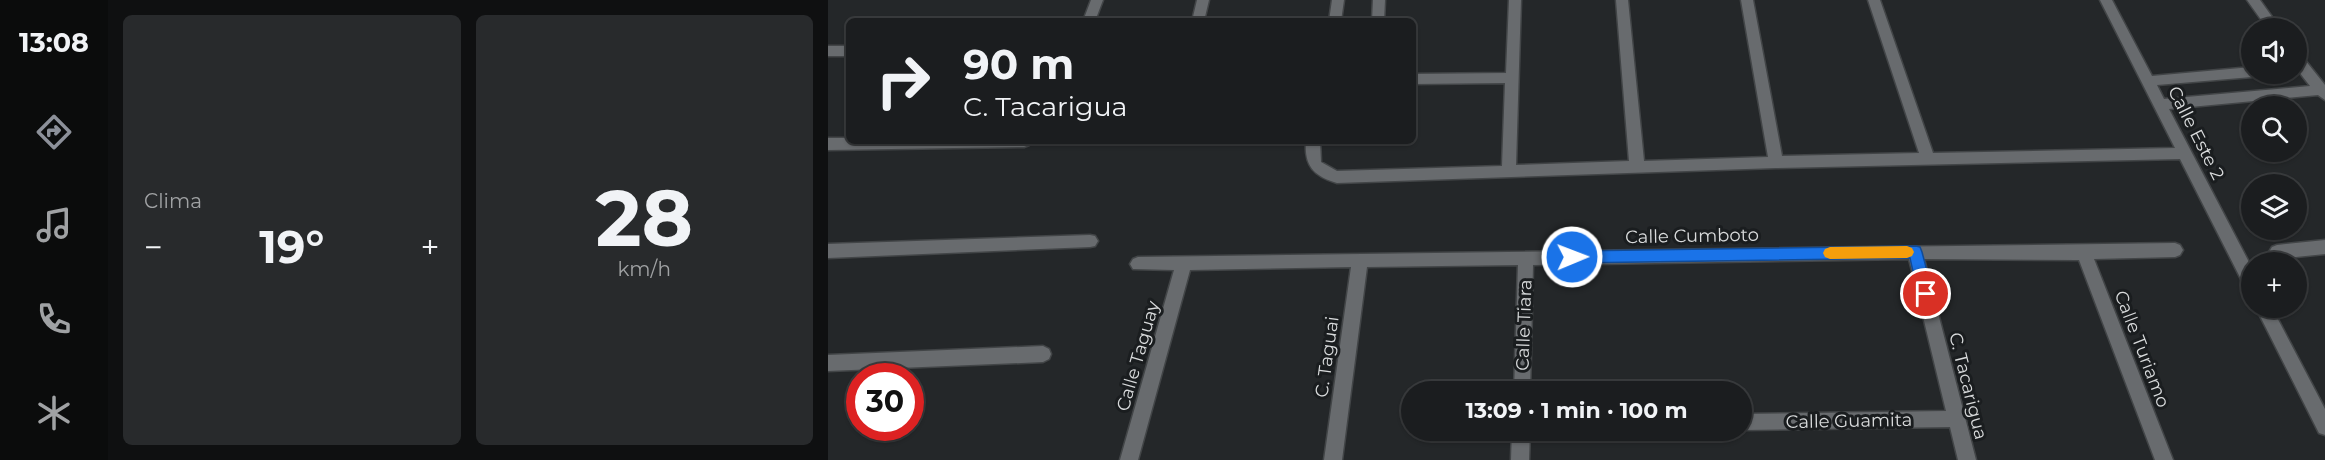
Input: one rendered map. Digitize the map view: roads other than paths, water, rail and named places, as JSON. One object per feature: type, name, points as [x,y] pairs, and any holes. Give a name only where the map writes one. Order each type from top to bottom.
[{"type":"street","points":[[1090,18],[1096,0]]},
{"type":"street","points":[[1199,18],[1203,0]]},
{"type":"street","points":[[1335,18],[1338,0]]},
{"type":"street","points":[[1378,18],[1379,0]]},
{"type":"street","points":[[1509,171],[1515,0]]},
{"type":"street","points":[[1622,0],[1637,167]]},
{"type":"street","points":[[1747,0],[1776,162]]},
{"type":"street","points":[[1874,0],[1928,160]]},
{"type":"street","name":"Calle Este 2","points":[[2106,0],[2241,262]]},
{"type":"street","points":[[2253,0],[2266,18]]},
{"type":"street","points":[[828,51],[846,51]]},
{"type":"street","points":[[2147,81],[2241,73]]},
{"type":"street","points":[[2307,74],[2323,93]]},
{"type":"street","points":[[1416,79],[1513,78]]},
{"type":"street","points":[[2160,105],[2323,93]]},
{"type":"street","points":[[828,144],[846,144]]},
{"type":"street","points":[[1313,144],[1311,154],[1314,165],[1322,173],[1337,177],[1776,162],[2185,153]]},
{"type":"street","points":[[828,250],[1090,241]]},
{"type":"street","points":[[2277,252],[2325,247]]},
{"type":"street","name":"Calle Cumboto","points":[[1138,264],[2175,250]]},
{"type":"street","name":"C. Tacarigua","points":[[1916,252],[1966,460]]},
{"type":"street","name":"Calle Turiamo","points":[[2084,253],[2164,460]]},
{"type":"street","name":"Calle Tiara","points":[[1522,381],[1526,258]]},
{"type":"street","name":"C. Taguai","points":[[1333,460],[1360,260]]},
{"type":"street","name":"Calle Taguay","points":[[1129,460],[1184,263]]},
{"type":"street","points":[[2269,318],[2325,427]]},
{"type":"street","points":[[828,363],[1043,354]]},
{"type":"street","name":"Calle Guamita","points":[[1752,422],[1956,419]]},
{"type":"street","points":[[1520,460],[1521,441]]}]
